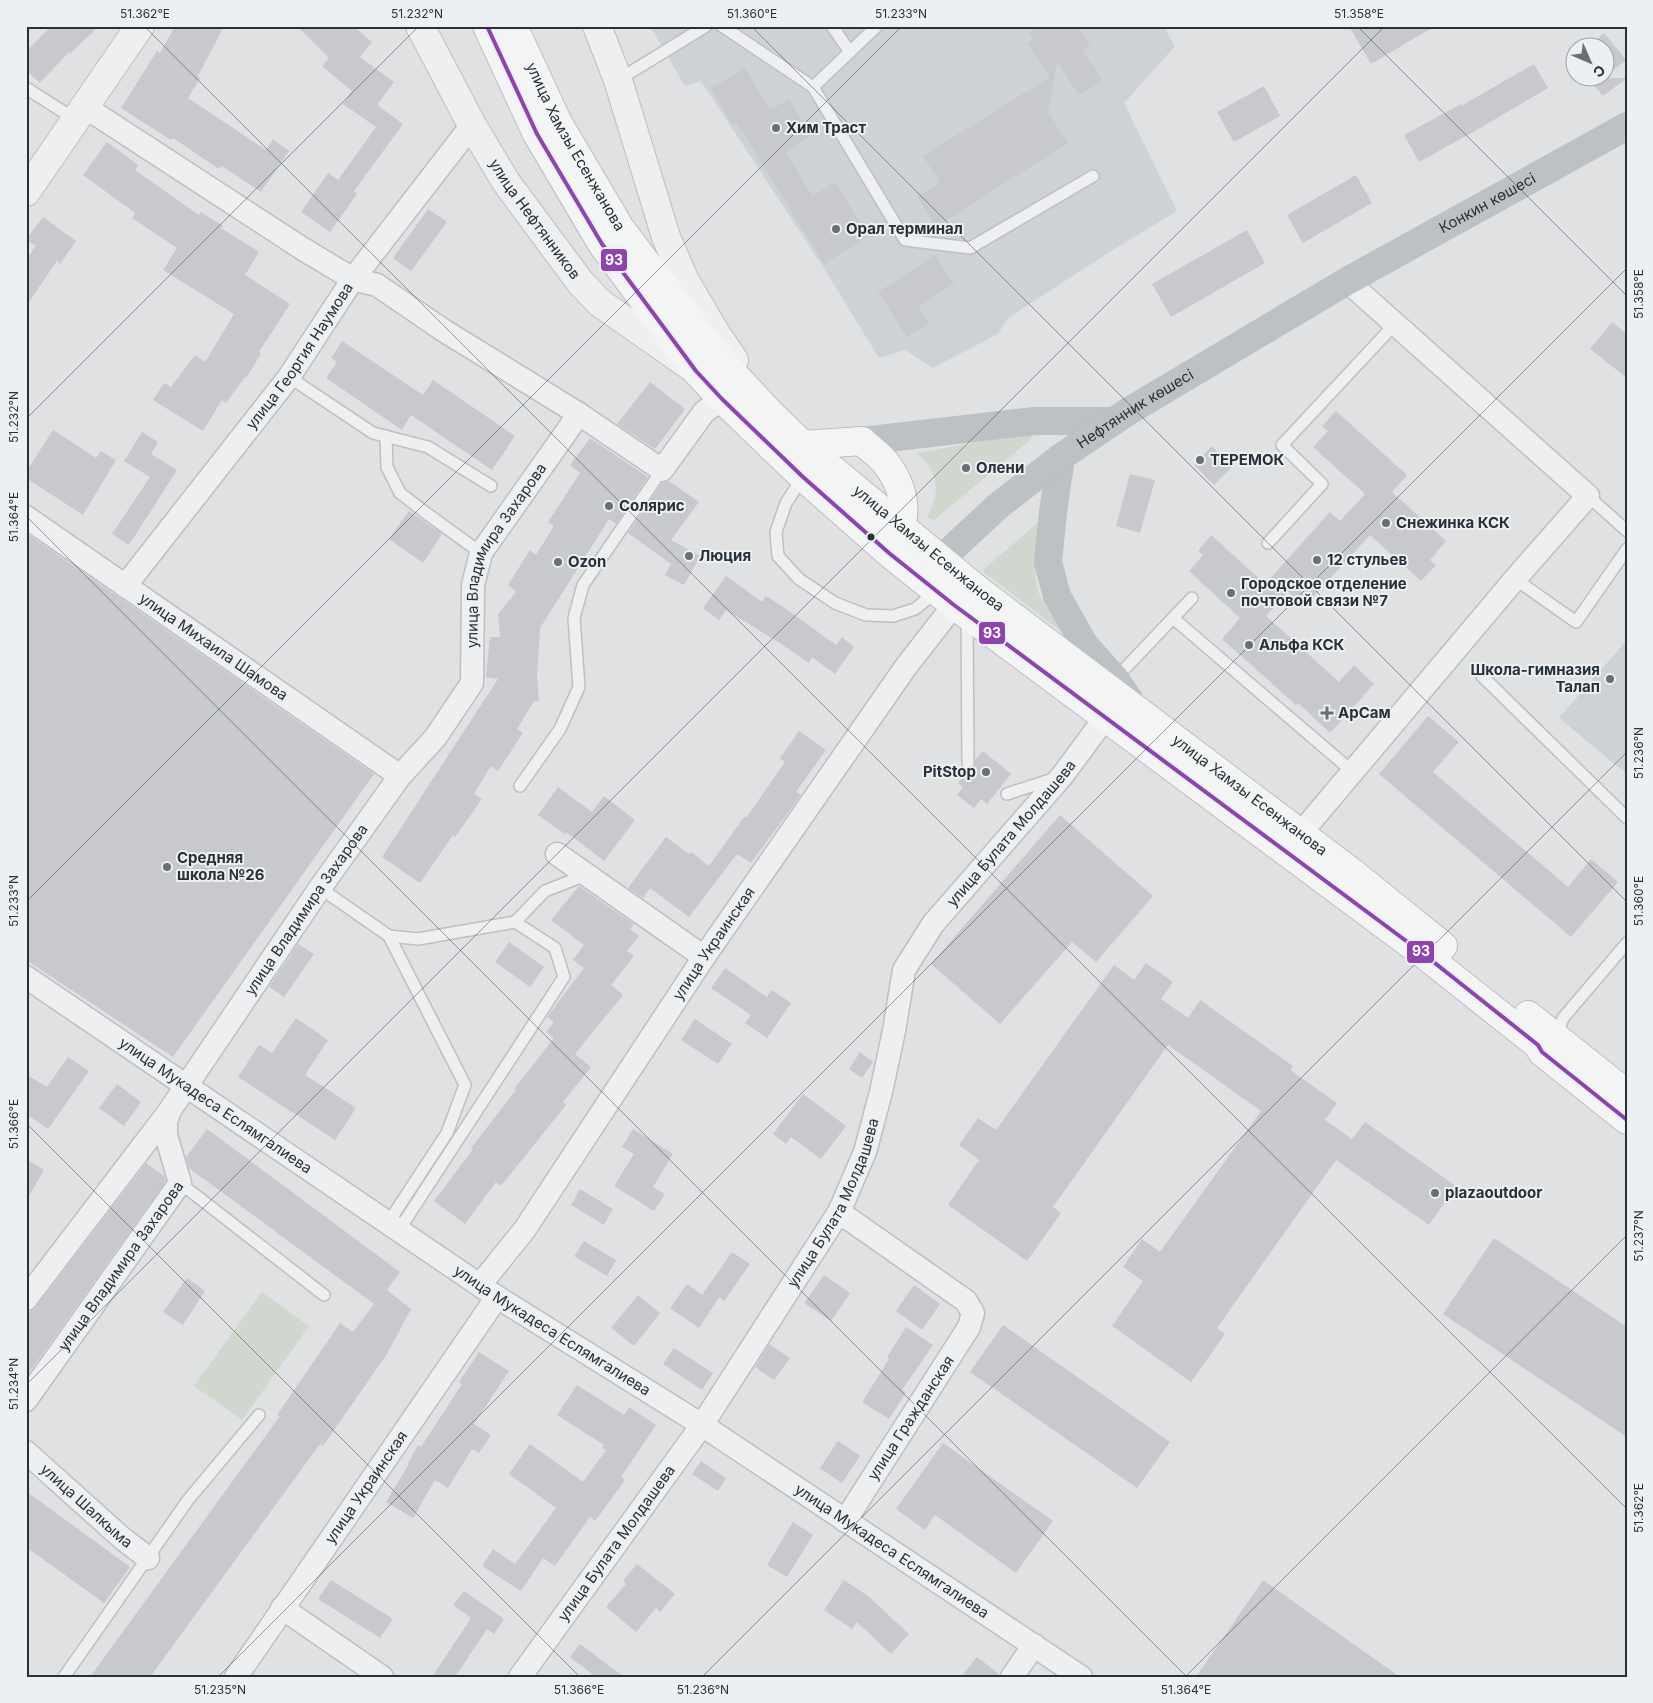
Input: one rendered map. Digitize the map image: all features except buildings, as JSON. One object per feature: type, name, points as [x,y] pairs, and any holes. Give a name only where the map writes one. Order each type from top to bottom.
[{"type":"main road","name":"улица Хамзы Есенжанова","points":[[487,26],[537,134],[602,244],[696,370],[722,399],[803,477],[888,553],[1105,718],[1293,843],[1354,874],[1549,1045],[1627,1120]]},
{"type":"main road","name":"улица Хамзы Есенжанова","points":[[513,26],[557,121],[620,228],[715,354],[770,413],[803,445],[978,590],[1138,712],[1293,843]]},
{"type":"main road","name":"Конкин көшесі","points":[[1347,281],[1627,126]]},
{"type":"main road","name":"Нефтянник көшесі","points":[[941,559],[998,506],[1061,457],[1114,421],[1347,281]]},
{"type":"main road","points":[[803,445],[862,441],[1035,421],[1114,421]]},
{"type":"main road","points":[[862,441],[885,462],[896,481],[904,501],[902,527],[888,553]]},
{"type":"main road","points":[[1061,457],[1048,562],[1057,596],[1084,644],[1115,679],[1138,712]]},
{"type":"main road","points":[[941,559],[945,598]]},
{"type":"main road","name":"улица Хамзы Есенжанова","points":[[1549,1045],[1627,1094]]},
{"type":"street","points":[[26,192],[140,26]]},
{"type":"street","name":"улица Нефтянников","points":[[420,26],[472,125],[506,182],[580,282],[600,303],[696,370]]},
{"type":"street","points":[[597,26],[618,80],[666,237],[681,271],[715,332],[770,413]]},
{"type":"street","points":[[80,113],[353,279],[378,285],[443,330],[579,414],[662,470],[704,412],[722,399]]},
{"type":"street","name":"улица Георгия Наумова","points":[[125,586],[289,377],[353,279],[472,125]]},
{"type":"street","points":[[1293,843],[1515,579],[1588,496],[1347,281]]},
{"type":"street","name":"улица Владимира Захарова","points":[[26,1400],[180,1183],[166,1135],[166,1122],[170,1110],[320,888],[400,776],[435,738],[472,684],[473,585],[481,553],[579,414]]},
{"type":"street","name":"улица Михаила Шамова","points":[[26,517],[400,776]]},
{"type":"street","name":"улица Украинская","points":[[236,1677],[488,1291],[525,1229],[704,957],[905,668],[945,598]]},
{"type":"street","name":"улица Булата Молдашева","points":[[520,1677],[702,1425],[839,1212],[865,1152],[894,1031],[904,970],[933,924],[1062,776],[1105,718]]},
{"type":"street","points":[[557,854],[704,957]]},
{"type":"street","name":"улица Мукадеса Еслямгалиева","points":[[26,976],[488,1291],[702,1425],[1082,1677]]},
{"type":"street","points":[[26,1298],[170,1110]]},
{"type":"street","name":"улица Гражданская","points":[[839,1212],[966,1301],[973,1313],[969,1327],[845,1521]]},
{"type":"street","name":"улица Шалкыма","points":[[26,1452],[123,1539],[148,1558]]},
{"type":"street","points":[[282,1608],[382,1677]]},
{"type":"street","points":[[1012,1677],[1034,1645]]},
{"type":"lane","points":[[618,80],[706,26]]},
{"type":"lane","points":[[722,26],[813,87],[905,240],[970,248],[1093,176]]},
{"type":"lane","points":[[832,26],[850,52]]},
{"type":"lane","points":[[813,87],[877,26]]},
{"type":"lane","points":[[26,88],[80,113]]},
{"type":"lane","points":[[1268,543],[1322,484],[1282,445],[1395,324]]},
{"type":"lane","points":[[289,377],[373,432],[428,446],[491,486]]},
{"type":"lane","points":[[386,436],[388,467],[400,493],[481,553]]},
{"type":"lane","points":[[520,786],[560,729],[579,687],[574,618],[583,585],[662,470]]},
{"type":"lane","points":[[803,477],[786,503],[776,532],[778,556],[799,579],[834,603],[866,615],[893,616],[945,598],[968,764]]},
{"type":"lane","points":[[1588,496],[1627,531]]},
{"type":"lane","points":[[1515,579],[1576,622],[1627,549]]},
{"type":"lane","points":[[1115,679],[1192,598]]},
{"type":"lane","points":[[1173,618],[1353,772]]},
{"type":"lane","points":[[1482,676],[1627,818]]},
{"type":"lane","points":[[1007,794],[1062,776]]},
{"type":"lane","points":[[389,936],[418,939],[516,922],[545,891],[586,875]]},
{"type":"lane","points":[[320,888],[389,936],[465,1085],[447,1133],[393,1226]]},
{"type":"lane","points":[[393,1226],[564,977],[555,948],[516,922]]},
{"type":"lane","points":[[1549,1045],[1563,1018],[1627,943]]},
{"type":"lane","points":[[180,1183],[324,1295]]},
{"type":"lane","points":[[64,1677],[188,1500],[259,1414]]},
{"type":"shaded area","points":[[650,26],[1163,26],[1175,46],[1124,103],[1177,211],[1008,318],[998,334],[933,368],[905,350],[879,358],[825,270],[701,81],[685,86]]},
{"type":"shaded area","points":[[1034,432],[1030,440],[934,520],[927,517],[934,499],[936,483],[930,468],[917,453]]},
{"type":"shaded area","points":[[1042,519],[1037,555],[1036,583],[1042,600],[1061,623],[1061,631],[982,571]]},
{"type":"shaded area","name":"Школа-гимназия Талап","points":[[1627,640],[1627,774],[1559,718]]},
{"type":"shaded area","points":[[262,1292],[309,1326],[242,1420],[194,1386]]},
{"type":"transit line","name":"93","points":[[487,26],[537,134],[602,244],[696,371],[722,399],[803,477],[889,553],[954,605],[1421,952],[1538,1045],[1542,1052],[1627,1120]]},
{"type":"place","name":"Хим Траст","points":[[776,128]]},
{"type":"place","name":"Орал терминал","points":[[836,229]]},
{"type":"place","name":"ТЕРЕМОК","points":[[1200,460]]},
{"type":"place","name":"Олени","points":[[966,468]]},
{"type":"place","name":"Солярис","points":[[609,506]]},
{"type":"place","name":"Снежинка КСК","points":[[1386,523]]},
{"type":"place","name":"Люция","points":[[689,556]]},
{"type":"place","name":"12 стульев","points":[[1317,560]]},
{"type":"place","name":"Ozon","points":[[558,562]]},
{"type":"place","name":"Городское отделение почтовой связи №7","points":[[1231,593]]},
{"type":"place","name":"Альфа КСК","points":[[1249,645]]},
{"type":"place","name":"Школа-гимназия Талап","points":[[1610,679]]},
{"type":"place","name":"АрСам","points":[[1327,713]]},
{"type":"place","name":"PitStop","points":[[986,772]]},
{"type":"place","name":"Средняя школа №26","points":[[167,867]]},
{"type":"place","name":"plazaoutdoor","points":[[1435,1193]]}]
